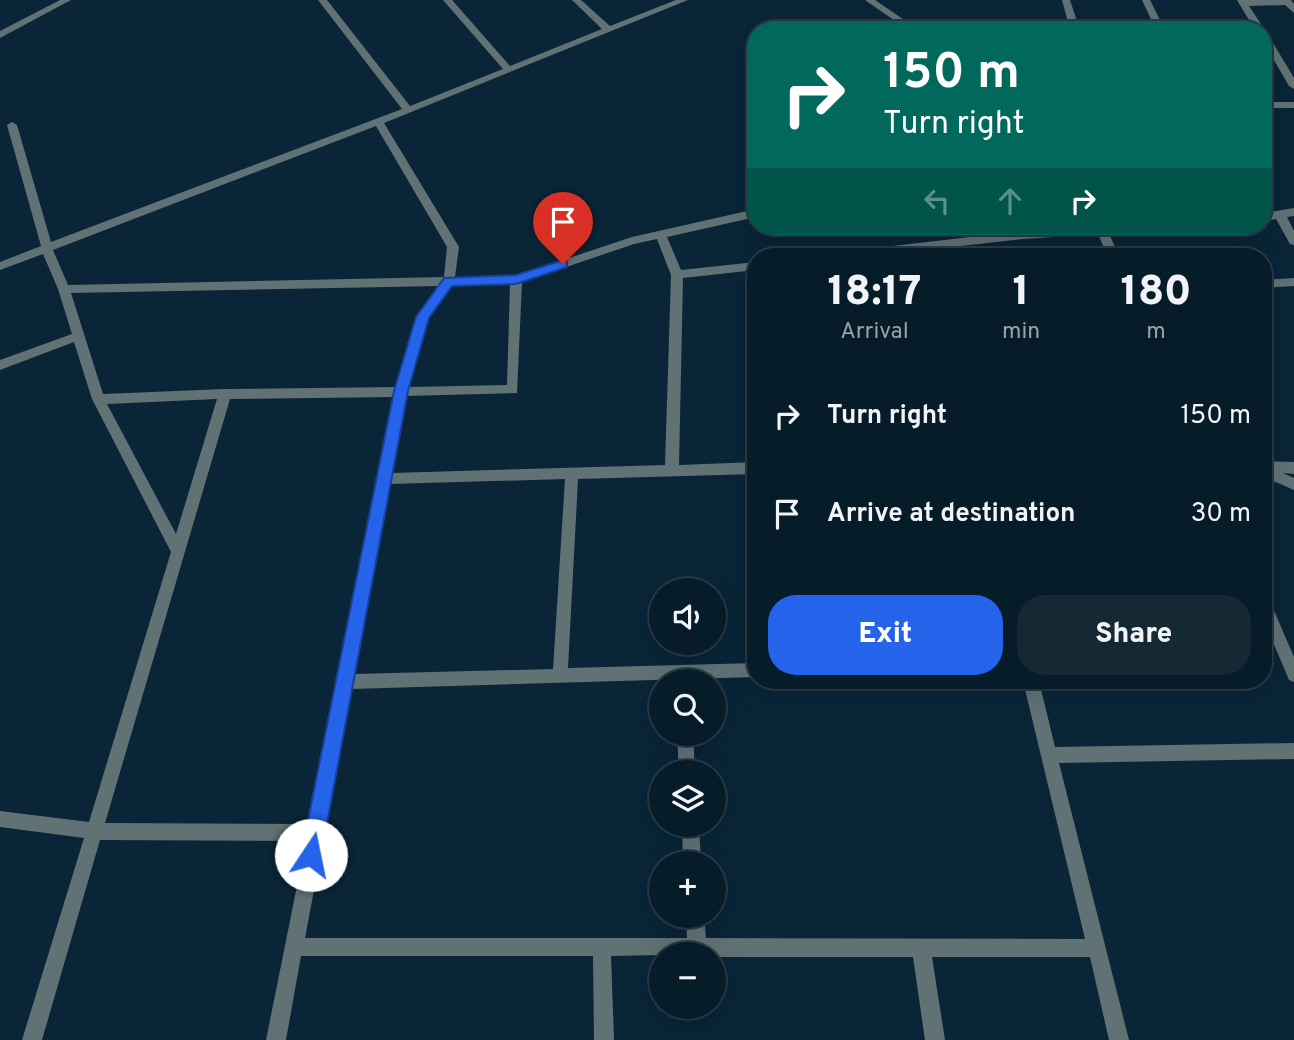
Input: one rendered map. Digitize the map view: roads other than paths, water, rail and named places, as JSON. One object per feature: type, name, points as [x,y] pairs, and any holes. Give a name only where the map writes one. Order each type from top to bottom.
[{"type":"street","points":[[0,35],[68,0]]},
{"type":"street","points":[[322,0],[408,110]]},
{"type":"street","points":[[447,0],[509,70]]},
{"type":"street","points":[[576,0],[608,30]]},
{"type":"street","points":[[0,266],[378,122],[684,0]]},
{"type":"street","points":[[869,0],[901,21]]},
{"type":"street","points":[[1066,0],[1072,21]]},
{"type":"street","points":[[1146,0],[1156,21]]},
{"type":"street","points":[[1242,1],[1289,4]]},
{"type":"street","points":[[1242,1],[1254,21]]},
{"type":"street","points":[[1272,49],[1294,86]]},
{"type":"street","points":[[1272,105],[1294,106]]},
{"type":"street","points":[[276,1040],[401,391],[422,317],[449,281],[453,247],[378,122]]},
{"type":"street","points":[[12,125],[47,249],[64,289],[98,399],[178,552]]},
{"type":"street","points":[[1272,216],[1294,212]]},
{"type":"street","points":[[64,289],[516,280],[632,241],[747,215]]},
{"type":"street","points":[[1279,215],[1294,241]]},
{"type":"street","points":[[661,235],[677,275],[672,470]]},
{"type":"street","points":[[951,248],[1023,235]]},
{"type":"street","points":[[677,275],[747,267]]},
{"type":"street","points":[[98,399],[225,394],[513,390],[516,280]]},
{"type":"street","points":[[1272,283],[1294,282]]},
{"type":"street","points":[[0,365],[79,336]]},
{"type":"street","points":[[32,1040],[225,394]]},
{"type":"street","points":[[384,478],[747,468]]},
{"type":"street","points":[[1272,469],[1294,468]]},
{"type":"street","points":[[560,676],[572,473]]},
{"type":"street","points":[[1272,473],[1294,484]]},
{"type":"street","points":[[1272,623],[1294,675]]},
{"type":"street","points":[[726,673],[747,671]]},
{"type":"street","points":[[344,682],[560,676],[649,677]]},
{"type":"street","points":[[1033,689],[1119,1040]]},
{"type":"street","points":[[1049,755],[1294,751]]},
{"type":"street","points":[[0,820],[96,831],[316,832]]},
{"type":"street","points":[[294,947],[649,947]]},
{"type":"street","points":[[602,947],[604,1040]]},
{"type":"street","points":[[726,947],[1097,948]]},
{"type":"street","points":[[921,947],[935,1040]]}]
